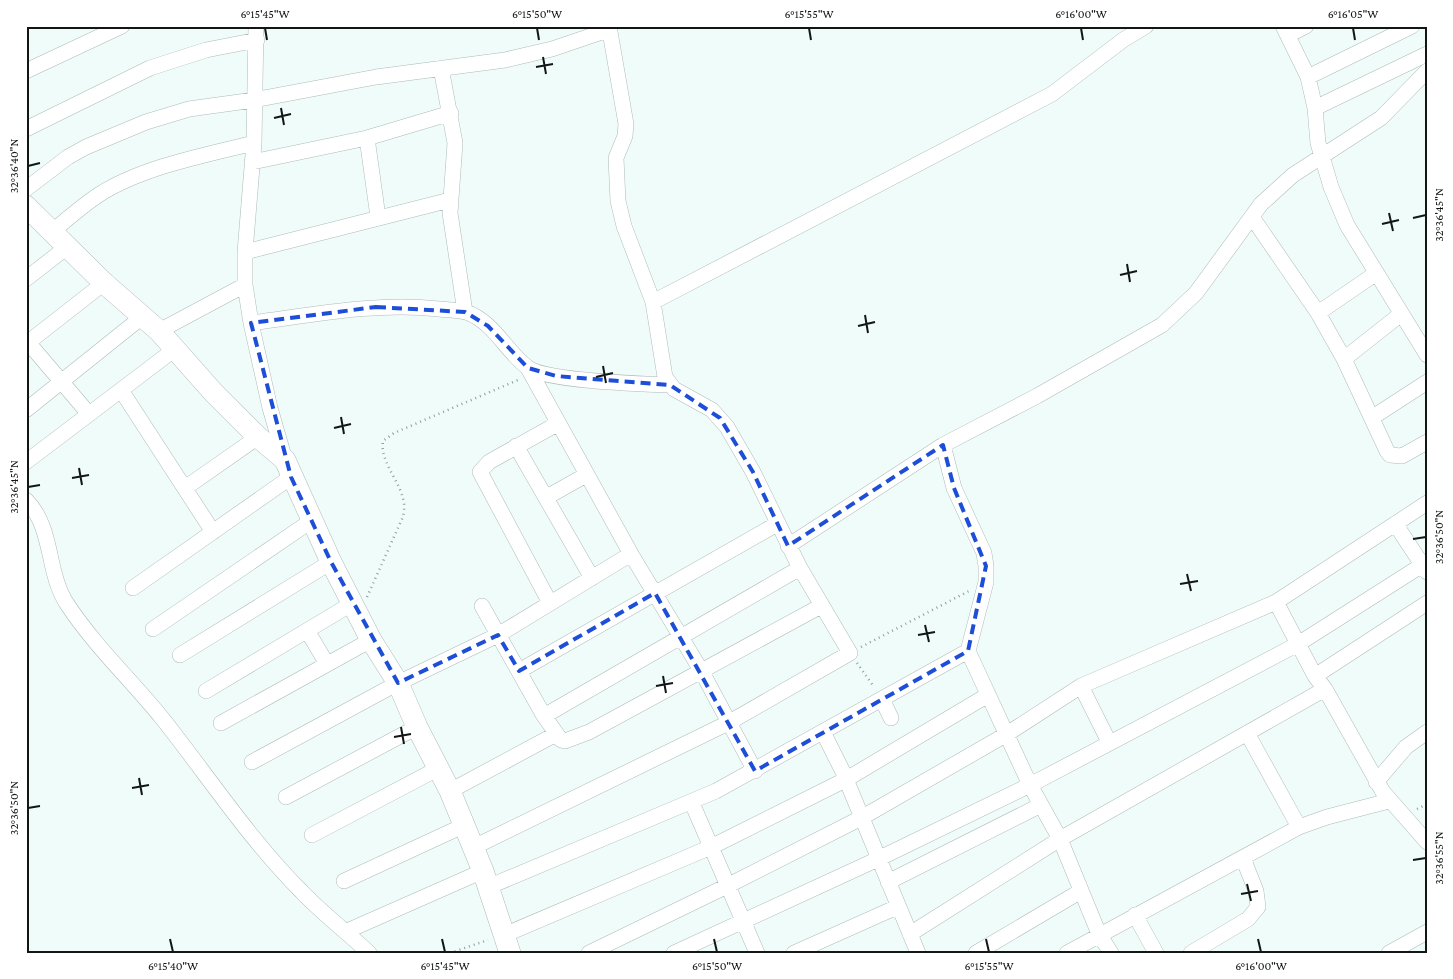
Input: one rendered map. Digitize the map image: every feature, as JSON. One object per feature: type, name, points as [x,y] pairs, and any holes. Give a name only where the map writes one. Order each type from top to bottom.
[{"type":"street","points":[[26,71],[122,26]]},
{"type":"street","points":[[654,302],[1052,94],[1123,40],[1146,26]]},
{"type":"street","points":[[1306,26],[1285,31],[1308,77],[1315,108],[1316,132],[1322,156],[1347,225],[1375,274],[1427,355]]},
{"type":"street","points":[[1308,77],[1412,26]]},
{"type":"street","points":[[26,189],[62,161],[86,147],[146,122],[212,104],[254,100],[376,77],[506,60],[552,49],[609,28],[626,124],[625,136],[616,158],[618,201],[624,226],[654,302],[662,367],[670,385],[680,394],[703,404],[720,418],[753,472],[788,546],[821,606],[850,653],[728,723],[474,847]]},
{"type":"street","points":[[26,129],[150,68],[256,33],[254,143],[245,252],[245,285],[251,323],[270,408],[288,469],[311,521],[372,640],[398,683],[417,727],[450,791],[486,879],[507,944],[711,847],[845,780],[988,695]]},
{"type":"street","points":[[1315,108],[1427,54]]},
{"type":"street","points":[[441,68],[455,143],[450,213],[465,312]]},
{"type":"street","points":[[788,546],[943,444],[1037,396],[1162,325],[1196,293],[1262,204],[1293,175],[1381,118],[1427,72]]},
{"type":"street","points":[[252,162],[367,138],[450,114]]},
{"type":"street","points":[[367,138],[378,216]]},
{"type":"street","points":[[52,232],[100,194],[119,184],[200,156],[254,143]]},
{"type":"street","points":[[245,252],[378,216],[450,200]]},
{"type":"street","points":[[28,210],[104,283],[159,331],[213,392],[288,469]]},
{"type":"street","points":[[1252,217],[1318,313],[1344,359],[1390,455],[1402,456],[1427,442]]},
{"type":"street","points":[[26,279],[67,247]]},
{"type":"street","points":[[1318,313],[1375,274]]},
{"type":"street","points":[[89,414],[63,381],[27,342],[104,283]]},
{"type":"street","points":[[159,331],[245,285]]},
{"type":"street","points":[[251,323],[376,307],[424,307],[465,312],[488,326],[530,371],[557,424],[631,554],[702,672],[755,771]]},
{"type":"street","points":[[1344,359],[1401,314]]},
{"type":"street","points":[[26,410],[142,317]]},
{"type":"street","points":[[26,462],[175,349]]},
{"type":"street","points":[[530,371],[619,383],[670,385]]},
{"type":"street","points":[[1373,417],[1427,382]]},
{"type":"street","points":[[121,390],[213,532]]},
{"type":"street","points":[[550,603],[480,472],[489,462],[557,424]]},
{"type":"street","points":[[185,488],[258,437]]},
{"type":"street","points":[[943,444],[954,488],[984,552],[986,582],[968,651],[1030,784],[1060,839],[1099,934],[1111,953]]},
{"type":"street","points":[[516,446],[592,578]]},
{"type":"street","points":[[133,588],[213,532],[288,469]]},
{"type":"street","points":[[547,497],[586,475]]},
{"type":"street","points":[[26,500],[42,523],[56,582],[66,603],[81,624],[161,718],[276,864],[301,892],[347,931],[369,953]]},
{"type":"street","points":[[589,953],[861,818],[1007,734],[1081,686],[1276,602],[1427,503]]},
{"type":"street","points":[[153,629],[311,521]]},
{"type":"street","points":[[519,671],[777,524]]},
{"type":"street","points":[[674,953],[878,860],[1030,784],[1298,644],[1425,567],[1396,525]]},
{"type":"street","points":[[252,762],[398,683],[498,635],[631,554]]},
{"type":"street","points":[[180,655],[331,562]]},
{"type":"street","points":[[544,716],[800,568]]},
{"type":"street","points":[[1276,602],[1315,676],[1325,689],[1376,782],[1389,801],[1427,842]]},
{"type":"street","points":[[482,606],[544,716],[561,740],[565,740],[589,732],[821,606]]},
{"type":"street","points":[[1315,676],[1425,607]]},
{"type":"street","points":[[206,691],[308,632],[357,609]]},
{"type":"street","points":[[308,632],[327,664]]},
{"type":"street","points":[[221,723],[372,640]]},
{"type":"street","points":[[347,931],[692,803],[755,771],[968,651]]},
{"type":"street","points":[[1081,686],[1109,742]]},
{"type":"street","points":[[910,934],[1060,839],[1325,689]]},
{"type":"street","points":[[882,699],[890,718]]},
{"type":"street","points":[[286,797],[417,727]]},
{"type":"street","points":[[823,732],[845,780],[916,952]]},
{"type":"street","points":[[1376,782],[1406,747],[1427,732]]},
{"type":"street","points":[[1246,733],[1300,827]]},
{"type":"street","points":[[450,791],[556,734]]},
{"type":"street","points":[[312,835],[439,768]]},
{"type":"street","points":[[1067,953],[1300,827],[1327,817],[1389,801]]},
{"type":"street","points":[[692,803],[757,953]]},
{"type":"street","points":[[888,882],[1041,805]]},
{"type":"street","points":[[344,881],[465,825]]},
{"type":"street","points":[[1191,953],[1248,920],[1258,907],[1256,891],[1243,858]]},
{"type":"street","points":[[976,953],[1081,891]]},
{"type":"street","points":[[794,953],[897,907]]},
{"type":"street","points":[[1135,915],[1156,953]]},
{"type":"street","points":[[1388,953],[1427,932]]},
{"type":"path","points":[[357,609],[406,506],[384,453],[383,441],[394,433],[530,371]]},
{"type":"path","points":[[882,699],[850,653],[986,582]]},
{"type":"path","points":[[450,953],[507,944]]},
{"type":"highlighted area","points":[[376,307],[465,312],[488,326],[528,368],[556,376],[670,385],[720,418],[753,472],[788,546],[943,445],[954,488],[986,566],[968,651],[755,771],[655,593],[519,671],[498,635],[398,683],[331,562],[291,477],[251,323]]}]
